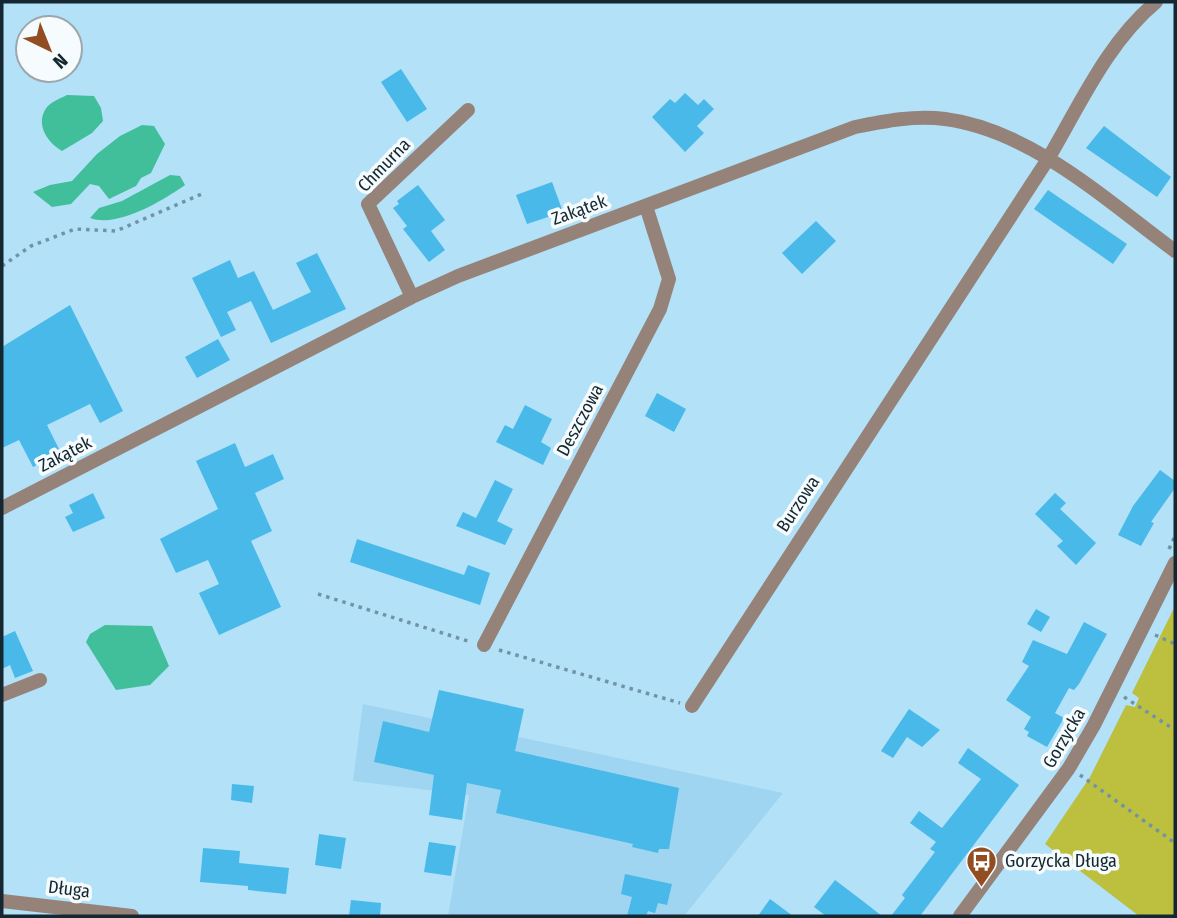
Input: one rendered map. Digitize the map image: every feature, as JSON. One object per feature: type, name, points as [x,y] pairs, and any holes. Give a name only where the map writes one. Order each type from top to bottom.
[{"type":"street","name":"Burzowa","points":[[692,706],[1048,159],[1115,47],[1156,2]]},
{"type":"street","name":"Chmurna","points":[[412,297],[368,204],[468,110]]},
{"type":"street","name":"Zakątek","points":[[2,508],[412,297],[458,276],[827,136],[895,119],[943,118],[1001,133],[1048,159],[1175,251]]},
{"type":"street","name":"Deszczowa","points":[[484,645],[660,309],[669,279],[646,206]]},
{"type":"street","name":"Gorzycka","points":[[963,916],[1069,768],[1094,725],[1169,561]]},
{"type":"street","points":[[2,695],[40,680]]},
{"type":"street","name":"Długa","points":[[2,901],[132,916]]},
{"type":"path","points":[[2,266],[31,246],[75,229],[116,231],[204,193]]},
{"type":"path","points":[[1169,561],[1175,536]]},
{"type":"path","points":[[318,594],[692,706]]},
{"type":"path","points":[[1160,638],[1175,644]]},
{"type":"path","points":[[1137,703],[1175,730]]},
{"type":"path","points":[[1087,780],[1175,844]]},
{"type":"shaded area","points":[[67,95],[94,96],[101,108],[103,121],[92,133],[62,151],[44,132],[42,120],[49,105]]},
{"type":"shaded area","points":[[142,125],[154,126],[165,144],[151,173],[141,178],[136,186],[109,199],[99,186],[90,184],[71,204],[52,207],[33,192],[50,185],[72,181],[97,154],[120,136]]},
{"type":"shaded area","points":[[170,175],[180,176],[185,185],[152,205],[126,216],[101,220],[90,218],[99,208],[122,201]]},
{"type":"shaded area","points":[[1175,606],[1175,916],[1139,916],[1045,844],[1090,777],[1126,705],[1135,707],[1139,698],[1132,693]]},
{"type":"shaded area","points":[[105,625],[152,626],[169,666],[150,685],[116,690],[86,642],[90,634]]},
{"type":"shaded area","points":[[363,704],[783,793],[684,916],[448,916],[469,795],[353,781]]},
{"type":"building","points":[[401,69],[427,109],[407,122],[381,82]]},
{"type":"building","points":[[685,93],[698,105],[704,99],[714,109],[697,126],[704,133],[685,152],[652,117],[670,99],[675,103]]},
{"type":"building","points":[[1104,126],[1171,177],[1157,197],[1086,148]]},
{"type":"building","points":[[552,182],[563,212],[527,224],[516,195]]},
{"type":"building","points":[[418,185],[445,220],[431,231],[445,250],[429,262],[403,229],[407,226],[393,208],[399,204],[397,201]]},
{"type":"building","points":[[1048,190],[1127,244],[1113,264],[1034,209]]},
{"type":"building","points":[[816,221],[836,241],[802,274],[782,253]]},
{"type":"building","points":[[317,253],[346,309],[271,343],[251,301],[227,312],[236,330],[221,337],[192,278],[230,260],[238,278],[254,271],[273,310],[311,292],[296,263]]},
{"type":"building","points":[[70,305],[123,411],[100,423],[90,404],[47,425],[61,453],[33,467],[19,440],[2,448],[2,347]]},
{"type":"building","points":[[218,339],[230,360],[197,378],[185,357]]},
{"type":"building","points":[[657,393],[686,409],[674,432],[645,416]]},
{"type":"building","points":[[525,405],[552,419],[541,442],[551,448],[543,465],[496,442],[505,425],[513,429]]},
{"type":"building","points":[[235,443],[245,467],[273,454],[284,479],[255,493],[272,531],[251,541],[281,607],[219,635],[199,593],[219,584],[208,560],[176,573],[160,539],[218,509],[196,461]]},
{"type":"building","points":[[1160,470],[1175,481],[1175,488],[1151,522],[1154,523],[1141,546],[1118,535],[1133,506]]},
{"type":"building","points":[[495,480],[513,489],[497,521],[513,529],[505,545],[456,526],[463,512],[476,518]]},
{"type":"building","points":[[93,493],[105,518],[73,532],[65,517],[73,513],[69,505]]},
{"type":"building","points":[[1055,493],[1066,503],[1060,509],[1096,543],[1076,565],[1057,546],[1063,541],[1035,514]]},
{"type":"building","points":[[357,539],[464,575],[468,565],[490,573],[480,605],[350,562]]},
{"type":"building","points":[[1036,609],[1050,617],[1041,632],[1027,624]]},
{"type":"building","points":[[1084,622],[1107,634],[1079,684],[1074,690],[1069,688],[1055,713],[1064,718],[1047,747],[1027,736],[1029,732],[1024,729],[1031,717],[1006,700],[1029,666],[1022,662],[1033,640],[1067,654]]},
{"type":"building","points":[[15,631],[33,671],[15,678],[10,665],[2,669],[2,637]]},
{"type":"building","points":[[439,690],[524,709],[515,751],[679,788],[669,849],[659,849],[658,853],[632,847],[633,844],[496,813],[501,790],[467,783],[462,820],[429,815],[434,775],[374,762],[383,721],[429,732]]},
{"type":"building","points":[[909,709],[940,730],[922,747],[907,737],[893,758],[881,751]]},
{"type":"building","points":[[968,748],[1019,785],[920,916],[891,916],[905,898],[902,895],[935,852],[930,849],[936,842],[910,823],[919,811],[942,828],[981,779],[958,763]]},
{"type":"building","points":[[232,784],[254,786],[252,803],[231,800]]},
{"type":"building","points":[[319,834],[346,838],[341,869],[315,865]]},
{"type":"building","points":[[429,842],[456,846],[451,876],[424,872]]},
{"type":"building","points":[[203,848],[240,851],[239,863],[289,868],[286,894],[248,890],[248,886],[200,882]]},
{"type":"building","points":[[625,874],[672,884],[667,905],[658,903],[655,913],[648,911],[646,916],[627,916],[632,897],[621,894]]},
{"type":"building","points":[[835,880],[882,916],[826,916],[814,907]]},
{"type":"building","points":[[770,899],[793,916],[758,916]]},
{"type":"building","points":[[351,900],[381,903],[380,916],[349,916]]},
{"type":"place","name":"Gorzycka Długa","points":[[982,888]]}]
